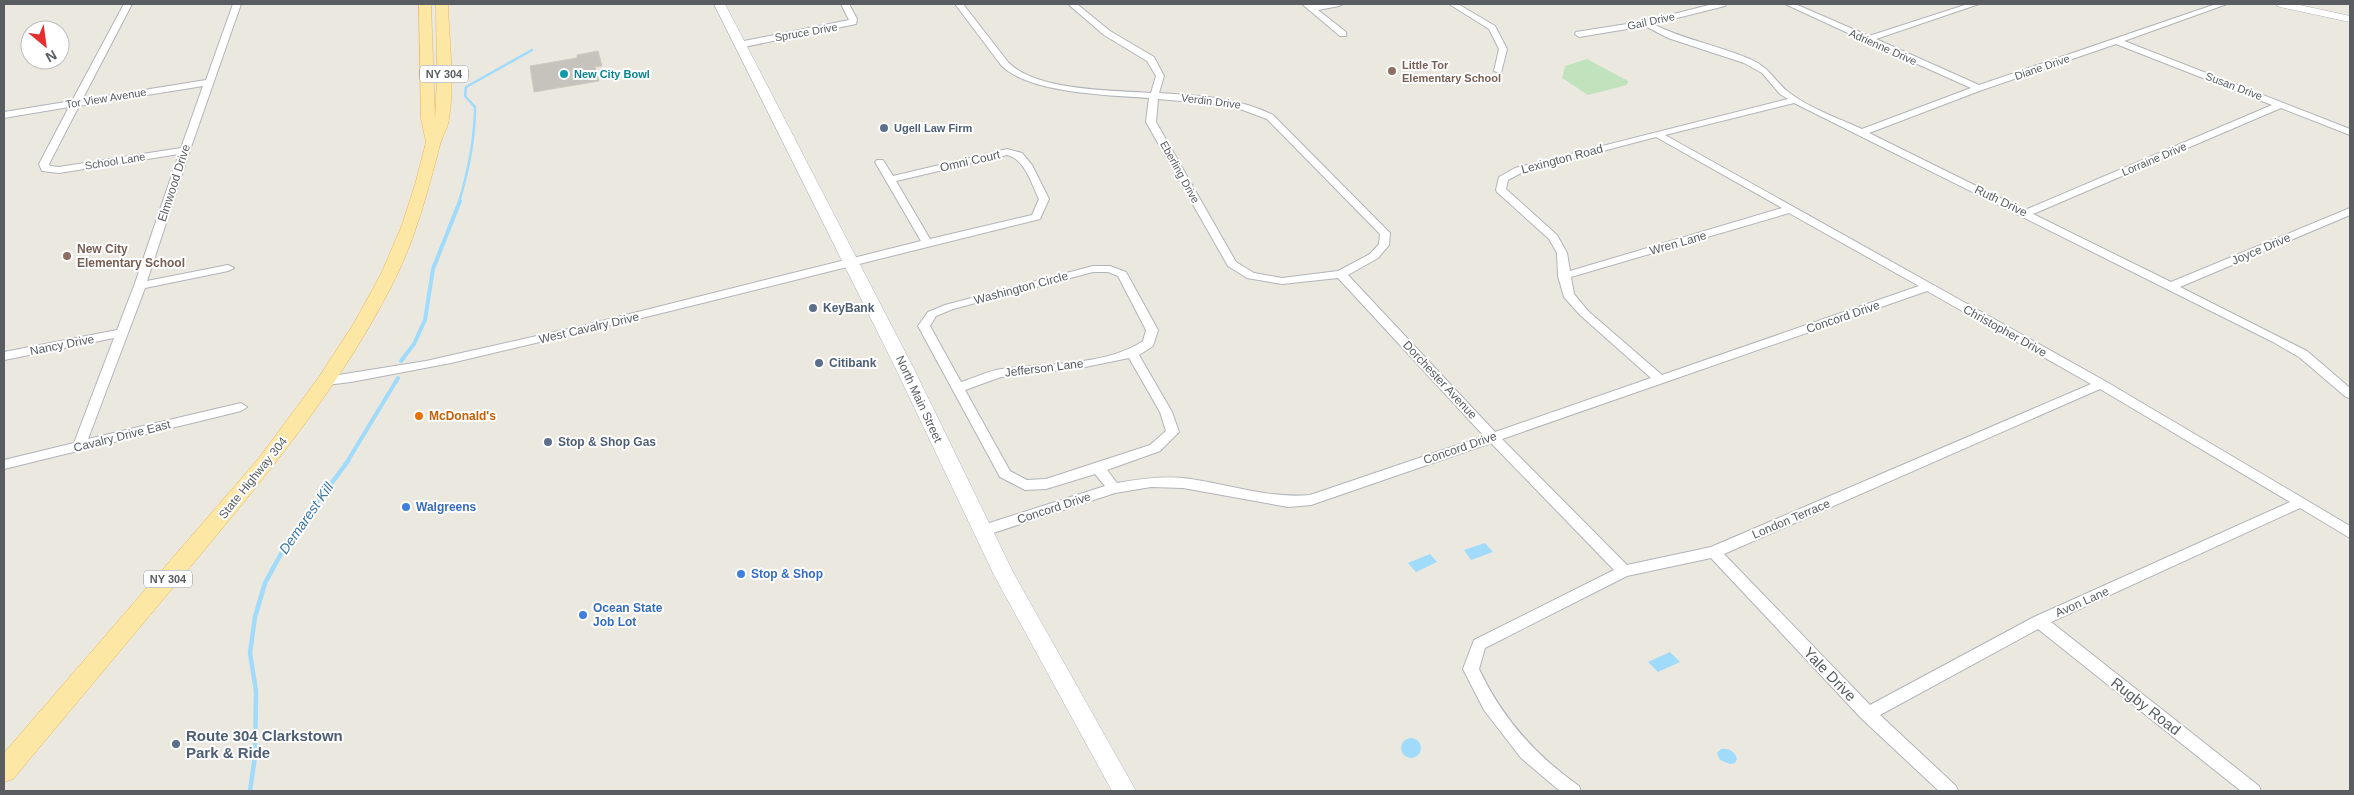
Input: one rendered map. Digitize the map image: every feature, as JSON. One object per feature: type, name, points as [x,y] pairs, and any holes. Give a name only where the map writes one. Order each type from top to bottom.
[{"type":"main road","name":"State Highway 304","points":[[425,4],[428,120],[433,142]]},
{"type":"main road","name":"State Highway 304","points":[[4,771],[241,494],[326,381],[363,323],[399,251],[418,202],[433,142],[442,120],[444,99],[442,4]]},
{"type":"street","points":[[76,102],[128,4]]},
{"type":"street","name":"Elmwood Drive","points":[[78,446],[140,286],[184,150],[237,4]]},
{"type":"street","name":"North Main Street","points":[[718,4],[904,367],[1019,604],[1124,791]]},
{"type":"street","name":"Spruce Drive","points":[[739,45],[852,22],[853,19],[845,4]]},
{"type":"street","name":"Verdin Drive","points":[[960,4],[1011,71],[1030,81],[1056,86],[1225,101],[1249,107],[1270,117],[1385,233],[1384,245],[1374,256],[1341,274]]},
{"type":"street","name":"Eberling Drive","points":[[1072,4],[1107,33],[1151,59],[1160,76],[1154,95],[1151,122],[1232,264],[1251,276],[1282,281],[1341,274]]},
{"type":"street","points":[[1309,6],[1339,4]]},
{"type":"street","points":[[1453,4],[1492,28],[1503,49],[1498,71]]},
{"type":"street","name":"Gail Drive","points":[[1579,34],[1646,23],[1722,4]]},
{"type":"street","name":"Adrienne Drive","points":[[1789,4],[1865,40],[1979,88]]},
{"type":"street","points":[[1865,40],[1975,4]]},
{"type":"street","name":"Diane Drive","points":[[1861,132],[1979,88],[2223,4]]},
{"type":"street","points":[[2280,4],[2350,19]]},
{"type":"street","points":[[1309,6],[1344,34]]},
{"type":"street","name":"Ruth Drive","points":[[1646,23],[1671,36],[1747,61],[1765,71],[1783,92],[1795,100],[2277,339],[2303,354],[2350,394]]},
{"type":"street","name":"Susan Drive","points":[[2117,41],[2350,132]]},
{"type":"street","name":"Tor View Avenue","points":[[4,115],[209,82]]},
{"type":"street","name":"Lexington Road","points":[[1659,379],[1584,313],[1568,295],[1562,253],[1553,237],[1500,190],[1503,178],[1519,170],[1795,100]]},
{"type":"street","name":"School Lane","points":[[76,102],[44,164],[46,169],[60,170],[184,150]]},
{"type":"street","name":"Lorraine Drive","points":[[2028,214],[2280,104]]},
{"type":"street","name":"Christopher Drive","points":[[1657,134],[2101,384],[2301,502],[2350,534]]},
{"type":"street","name":"Omni Court","points":[[850,263],[1036,217],[1042,209],[1044,200],[1027,165],[1019,155],[1007,152],[889,180]]},
{"type":"street","points":[[880,162],[927,243]]},
{"type":"street","name":"Wren Lane","points":[[1564,276],[1791,209]]},
{"type":"street","name":"Joyce Drive","points":[[2172,286],[2350,212]]},
{"type":"street","name":"West Cavalry Drive","points":[[326,381],[407,369],[596,328],[850,263]]},
{"type":"street","points":[[140,286],[228,268]]},
{"type":"street","name":"Washington Circle","points":[[1093,269],[1110,269],[1122,274],[1152,330],[1149,343],[1132,354],[1166,412],[1173,432],[1155,448],[1046,484],[1025,485],[1005,474],[924,326],[932,314],[949,307],[1093,269]]},
{"type":"street","name":"Dorchester Avenue","points":[[1341,274],[1492,436],[1624,571]]},
{"type":"street","name":"Concord Drive","points":[[982,531],[1114,488],[1151,482],[1183,483],[1288,502],[1311,500],[1928,287]]},
{"type":"street","name":"Nancy Drive","points":[[4,356],[120,334]]},
{"type":"street","name":"Jefferson Lane","points":[[957,388],[999,373],[1080,364],[1132,354]]},
{"type":"street","name":"London Terrace","points":[[1573,791],[1530,758],[1505,729],[1479,689],[1471,669],[1479,644],[1624,571],[1714,552],[2101,384]]},
{"type":"street","name":"Cavalry Drive East","points":[[4,464],[241,406]]},
{"type":"street","points":[[1098,468],[1114,488]]},
{"type":"street","name":"Avon Lane","points":[[1868,714],[2039,621],[2301,502]]},
{"type":"street","name":"Yale Drive","points":[[1714,552],[1868,714],[1950,791]]},
{"type":"street","name":"Rugby Road","points":[[2039,621],[2254,791]]},
{"type":"green space","points":[[1587,59],[1628,81],[1627,85],[1588,95],[1562,78],[1565,66]]},
{"type":"water","points":[[1485,543],[1493,552],[1471,560],[1464,550]]},
{"type":"water","points":[[1430,554],[1437,562],[1416,572],[1408,563]]},
{"type":"water","points":[[1670,652],[1680,662],[1658,672],[1648,662]]},
{"type":"water","points":[[1411,738],[1418,741],[1421,748],[1418,755],[1411,758],[1404,755],[1401,748],[1404,741]]},
{"type":"water","points":[[1721,749],[1733,752],[1737,759],[1735,763],[1730,764],[1720,760],[1717,753]]},
{"type":"building","name":"New City Bowl","points":[[598,51],[602,66],[595,67],[599,81],[534,92],[530,66],[577,58],[577,55]]},
{"type":"waterway","name":"Demarest Kill","points":[[459,202],[470,155],[475,119],[475,107],[465,96],[466,87],[532,50]]},
{"type":"waterway","name":"Demarest Kill","points":[[401,361],[414,344],[425,320],[433,269],[460,201]]},
{"type":"waterway","name":"Demarest Kill","points":[[347,462],[398,378]]},
{"type":"waterway","name":"Demarest Kill","points":[[250,791],[255,756],[256,691],[250,653],[255,617],[265,583],[287,543],[348,461]]},
{"type":"place","name":"Little Tor Elementary School","points":[[1392,71]]},
{"type":"place","name":"New City Bowl","points":[[564,74]]},
{"type":"place","name":"Ugell Law Firm","points":[[884,128]]},
{"type":"place","name":"New City Elementary School","points":[[67,256]]},
{"type":"place","name":"KeyBank","points":[[813,308]]},
{"type":"place","name":"Citibank","points":[[819,363]]},
{"type":"place","name":"McDonald's","points":[[419,416]]},
{"type":"place","name":"Stop & Shop Gas","points":[[548,442]]},
{"type":"place","name":"Walgreens","points":[[406,507]]},
{"type":"place","name":"Stop & Shop","points":[[741,574]]},
{"type":"place","name":"Ocean State Job Lot","points":[[583,615]]},
{"type":"place","name":"Route 304 Clarkstown Park & Ride","points":[[176,744]]}]
